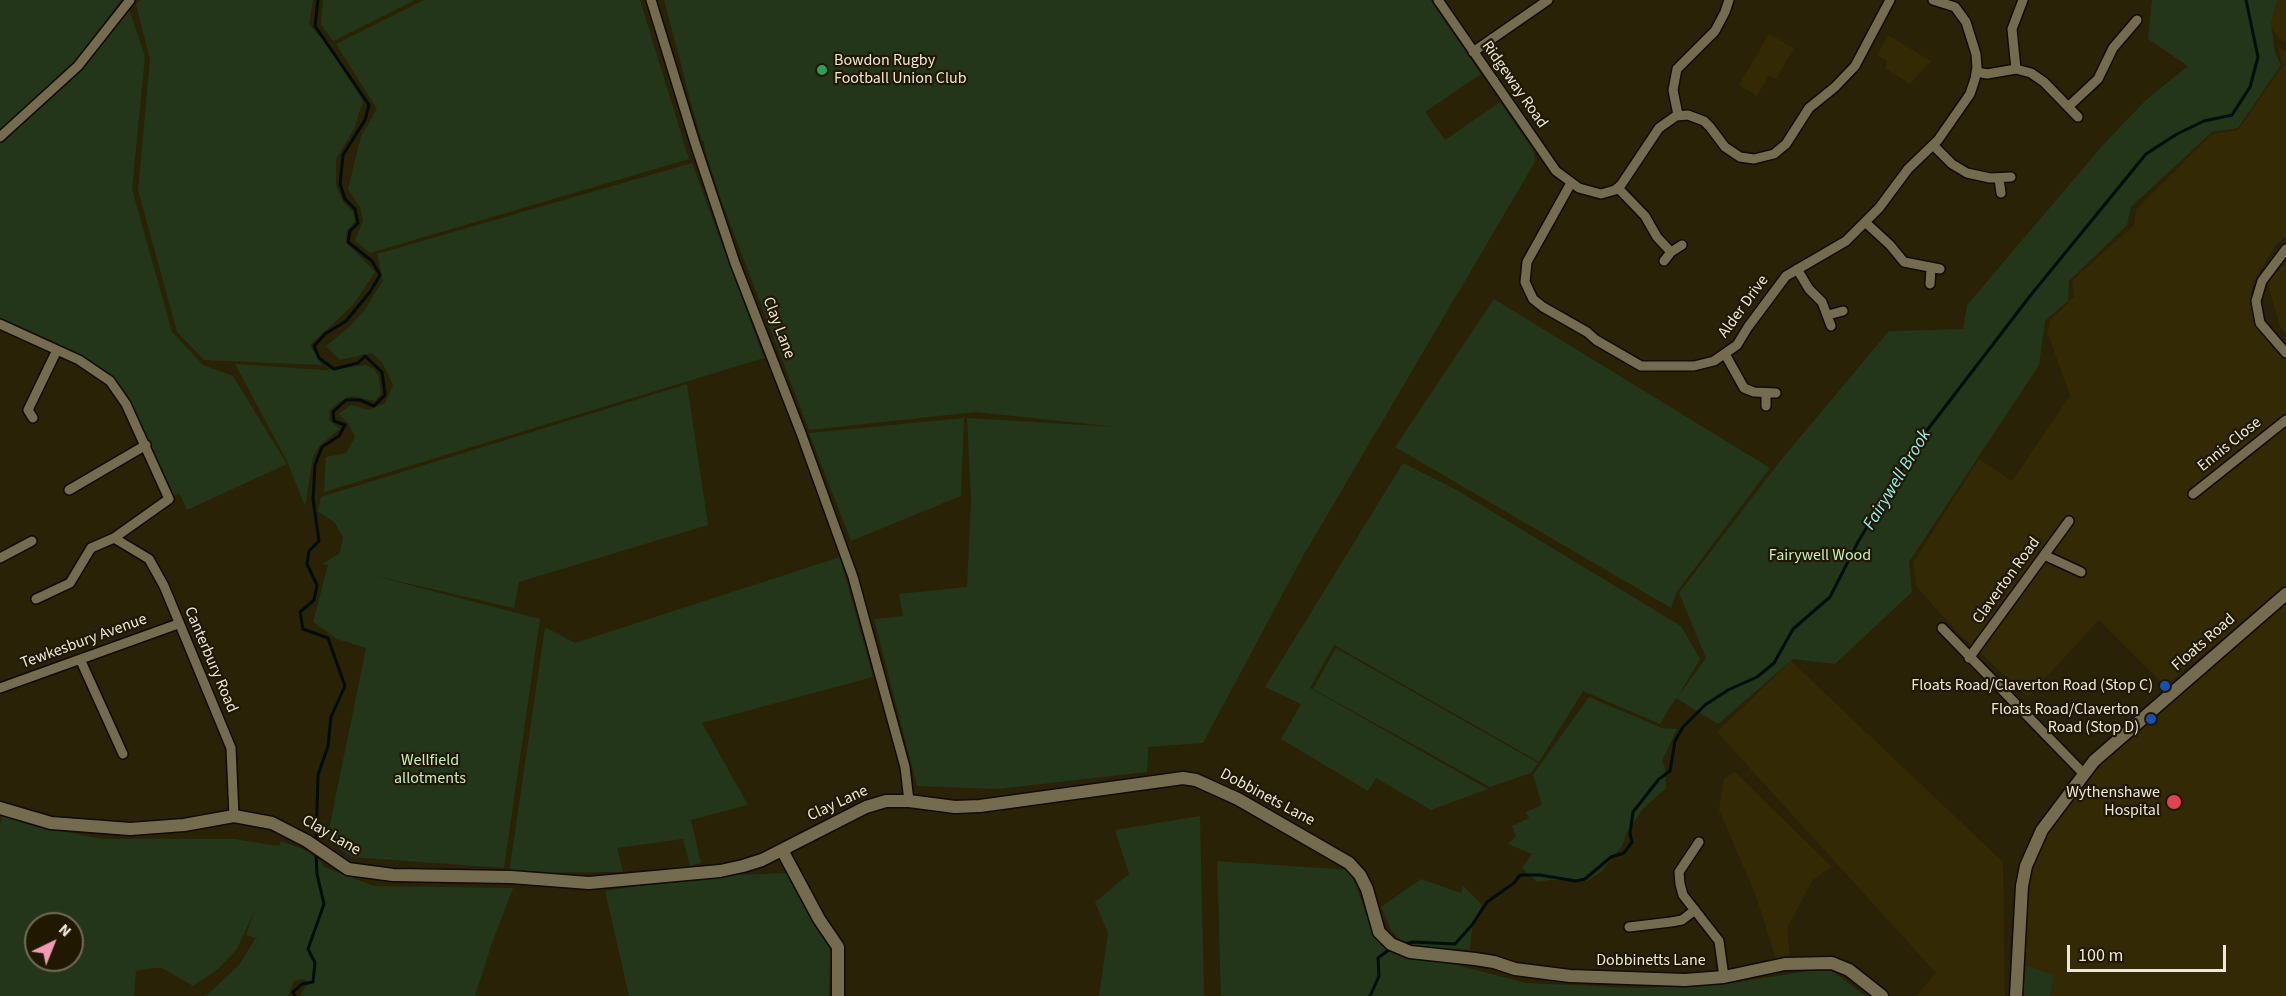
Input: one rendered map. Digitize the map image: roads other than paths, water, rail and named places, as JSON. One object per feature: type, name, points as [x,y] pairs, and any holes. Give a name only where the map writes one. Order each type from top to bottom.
[{"type":"street","points":[[0,137],[78,66],[130,0]]},
{"type":"street","name":"Clay Lane","points":[[0,808],[51,823],[130,829],[184,825],[234,816],[272,822],[307,841],[348,869],[393,875],[511,877],[589,883],[720,871],[743,866],[782,850],[866,807],[886,801],[909,801],[905,767],[853,577],[801,433],[735,263],[694,143],[651,0]]},
{"type":"street","name":"Ridgeway Road","points":[[1438,0],[1550,163],[1571,183]]},
{"type":"street","points":[[1473,52],[1548,0]]},
{"type":"street","points":[[1678,115],[1673,90],[1677,69],[1715,31],[1729,0]]},
{"type":"street","points":[[1571,183],[1597,194],[1608,193],[1618,188],[1659,128],[1667,120],[1678,115],[1690,115],[1704,121],[1725,147],[1740,157],[1755,159],[1774,154],[1786,144],[1809,108],[1835,87],[1855,66],[1890,0]]},
{"type":"street","points":[[1933,0],[1952,5],[1964,18],[1976,54],[1977,72],[1987,74],[2016,69],[2026,71],[2038,77],[2078,117]]},
{"type":"street","points":[[2016,69],[2012,29],[2023,0]]},
{"type":"street","points":[[2068,107],[2098,79],[2110,52],[2137,20]]},
{"type":"street","points":[[2129,31],[2138,37]]},
{"type":"street","name":"Alder Drive","points":[[1571,183],[1527,262],[1526,282],[1533,299],[1641,366],[1694,366],[1709,363],[1725,354],[1742,338],[1781,282],[1846,241],[1880,208],[1911,165],[1934,146],[1970,94],[1977,72]]},
{"type":"street","points":[[1934,146],[1963,171],[1977,176],[2011,177]]},
{"type":"street","points":[[1999,178],[2001,194]]},
{"type":"street","points":[[1618,188],[1645,216],[1657,237],[1671,252]]},
{"type":"street","points":[[1865,222],[1890,245],[1904,262],[1936,269],[1930,284]]},
{"type":"street","points":[[1664,261],[1671,252],[1682,245]]},
{"type":"street","points":[[2286,249],[2262,281],[2256,301],[2260,323],[2286,353]]},
{"type":"street","points":[[1797,270],[1809,289],[1822,302],[1831,326]]},
{"type":"street","points":[[1828,315],[1842,311]]},
{"type":"street","points":[[0,324],[79,360],[110,381],[126,404],[169,499],[114,538],[91,548],[70,583],[36,599]]},
{"type":"street","points":[[33,418],[28,410],[57,350]]},
{"type":"street","points":[[1725,354],[1744,388],[1750,391],[1771,393],[1766,406]]},
{"type":"street","name":"Ennis Close","points":[[2193,494],[2286,420]]},
{"type":"street","points":[[69,490],[146,446]]},
{"type":"street","name":"Claverton Road","points":[[1969,658],[2069,521]]},
{"type":"street","name":"Canterbury Road","points":[[114,538],[149,559],[164,586],[231,747],[234,816]]},
{"type":"street","points":[[0,558],[32,541]]},
{"type":"street","points":[[2044,555],[2081,572]]},
{"type":"street","name":"Floats Road","points":[[2016,996],[2022,886],[2026,866],[2042,830],[2094,760],[2286,594]]},
{"type":"street","name":"Tewkesbury Avenue","points":[[0,688],[178,624]]},
{"type":"street","points":[[1942,628],[2084,774]]},
{"type":"street","points":[[80,659],[123,754]]},
{"type":"street","name":"Dobbinets Lane","points":[[909,801],[955,807],[980,806],[1183,778],[1196,780],[1238,799],[1349,863],[1360,875],[1367,889],[1379,932],[1391,944],[1410,952]]},
{"type":"street","points":[[1699,842],[1679,872],[1680,884],[1683,896],[1719,941],[1724,976]]},
{"type":"street","points":[[782,850],[819,919],[838,947],[838,996]]},
{"type":"street","points":[[1629,927],[1682,920],[1695,910]]},
{"type":"street","name":"Dobbinetts Lane","points":[[1410,952],[1494,962],[1515,969],[1570,976],[1685,980],[1724,976],[1785,964],[1832,963],[1850,970],[1882,996]]},
{"type":"waterway","points":[[316,842],[318,775],[328,746],[331,717],[345,686],[328,638],[303,629],[300,612],[314,600],[317,585],[307,564],[309,551],[319,541],[313,499],[315,465],[322,447],[339,436],[345,425],[334,421],[333,412],[346,400],[360,400],[374,406],[385,395],[382,372],[365,356],[358,363],[334,369],[319,358],[314,346],[325,334],[346,321],[370,292],[380,275],[372,261],[348,242],[350,231],[358,223],[355,209],[345,199],[340,184],[343,155],[365,120],[369,105],[315,26],[318,0]]},
{"type":"waterway","name":"Fairywell Brook","points":[[1405,944],[1413,942],[1455,944],[1472,925],[1487,902],[1514,883],[1520,875],[1540,875],[1576,881],[1585,879],[1611,857],[1624,853],[1632,842],[1630,833],[1633,812],[1659,779],[1670,771],[1675,741],[1683,727],[1705,705],[1728,690],[1757,677],[1774,663],[1793,629],[1830,597],[1858,542],[1915,446],[2030,296],[2146,154],[2177,134],[2204,121],[2232,115],[2250,87],[2258,57],[2246,0]]},
{"type":"waterway","points":[[295,996],[293,992],[302,984],[313,982],[315,963],[308,949],[324,904],[317,874],[316,852]]},
{"type":"waterway","name":"Fairywell Brook","points":[[1370,996],[1379,976],[1378,958],[1390,949]]},
{"type":"place","name":"Bowdon Rugby Football Union Club","points":[[822,70]]},
{"type":"place","name":"Floats Road/Claverton Road (Stop C)","points":[[2165,686]]},
{"type":"place","name":"Floats Road/Claverton Road (Stop D)","points":[[2151,719]]},
{"type":"place","name":"Wythenshawe Hospital","points":[[2174,802]]},
{"type":"park label","name":"Fairywell Wood","points":[[1820,556]]},
{"type":"park label","name":"Wellfield allotments","points":[[430,770]]}]
